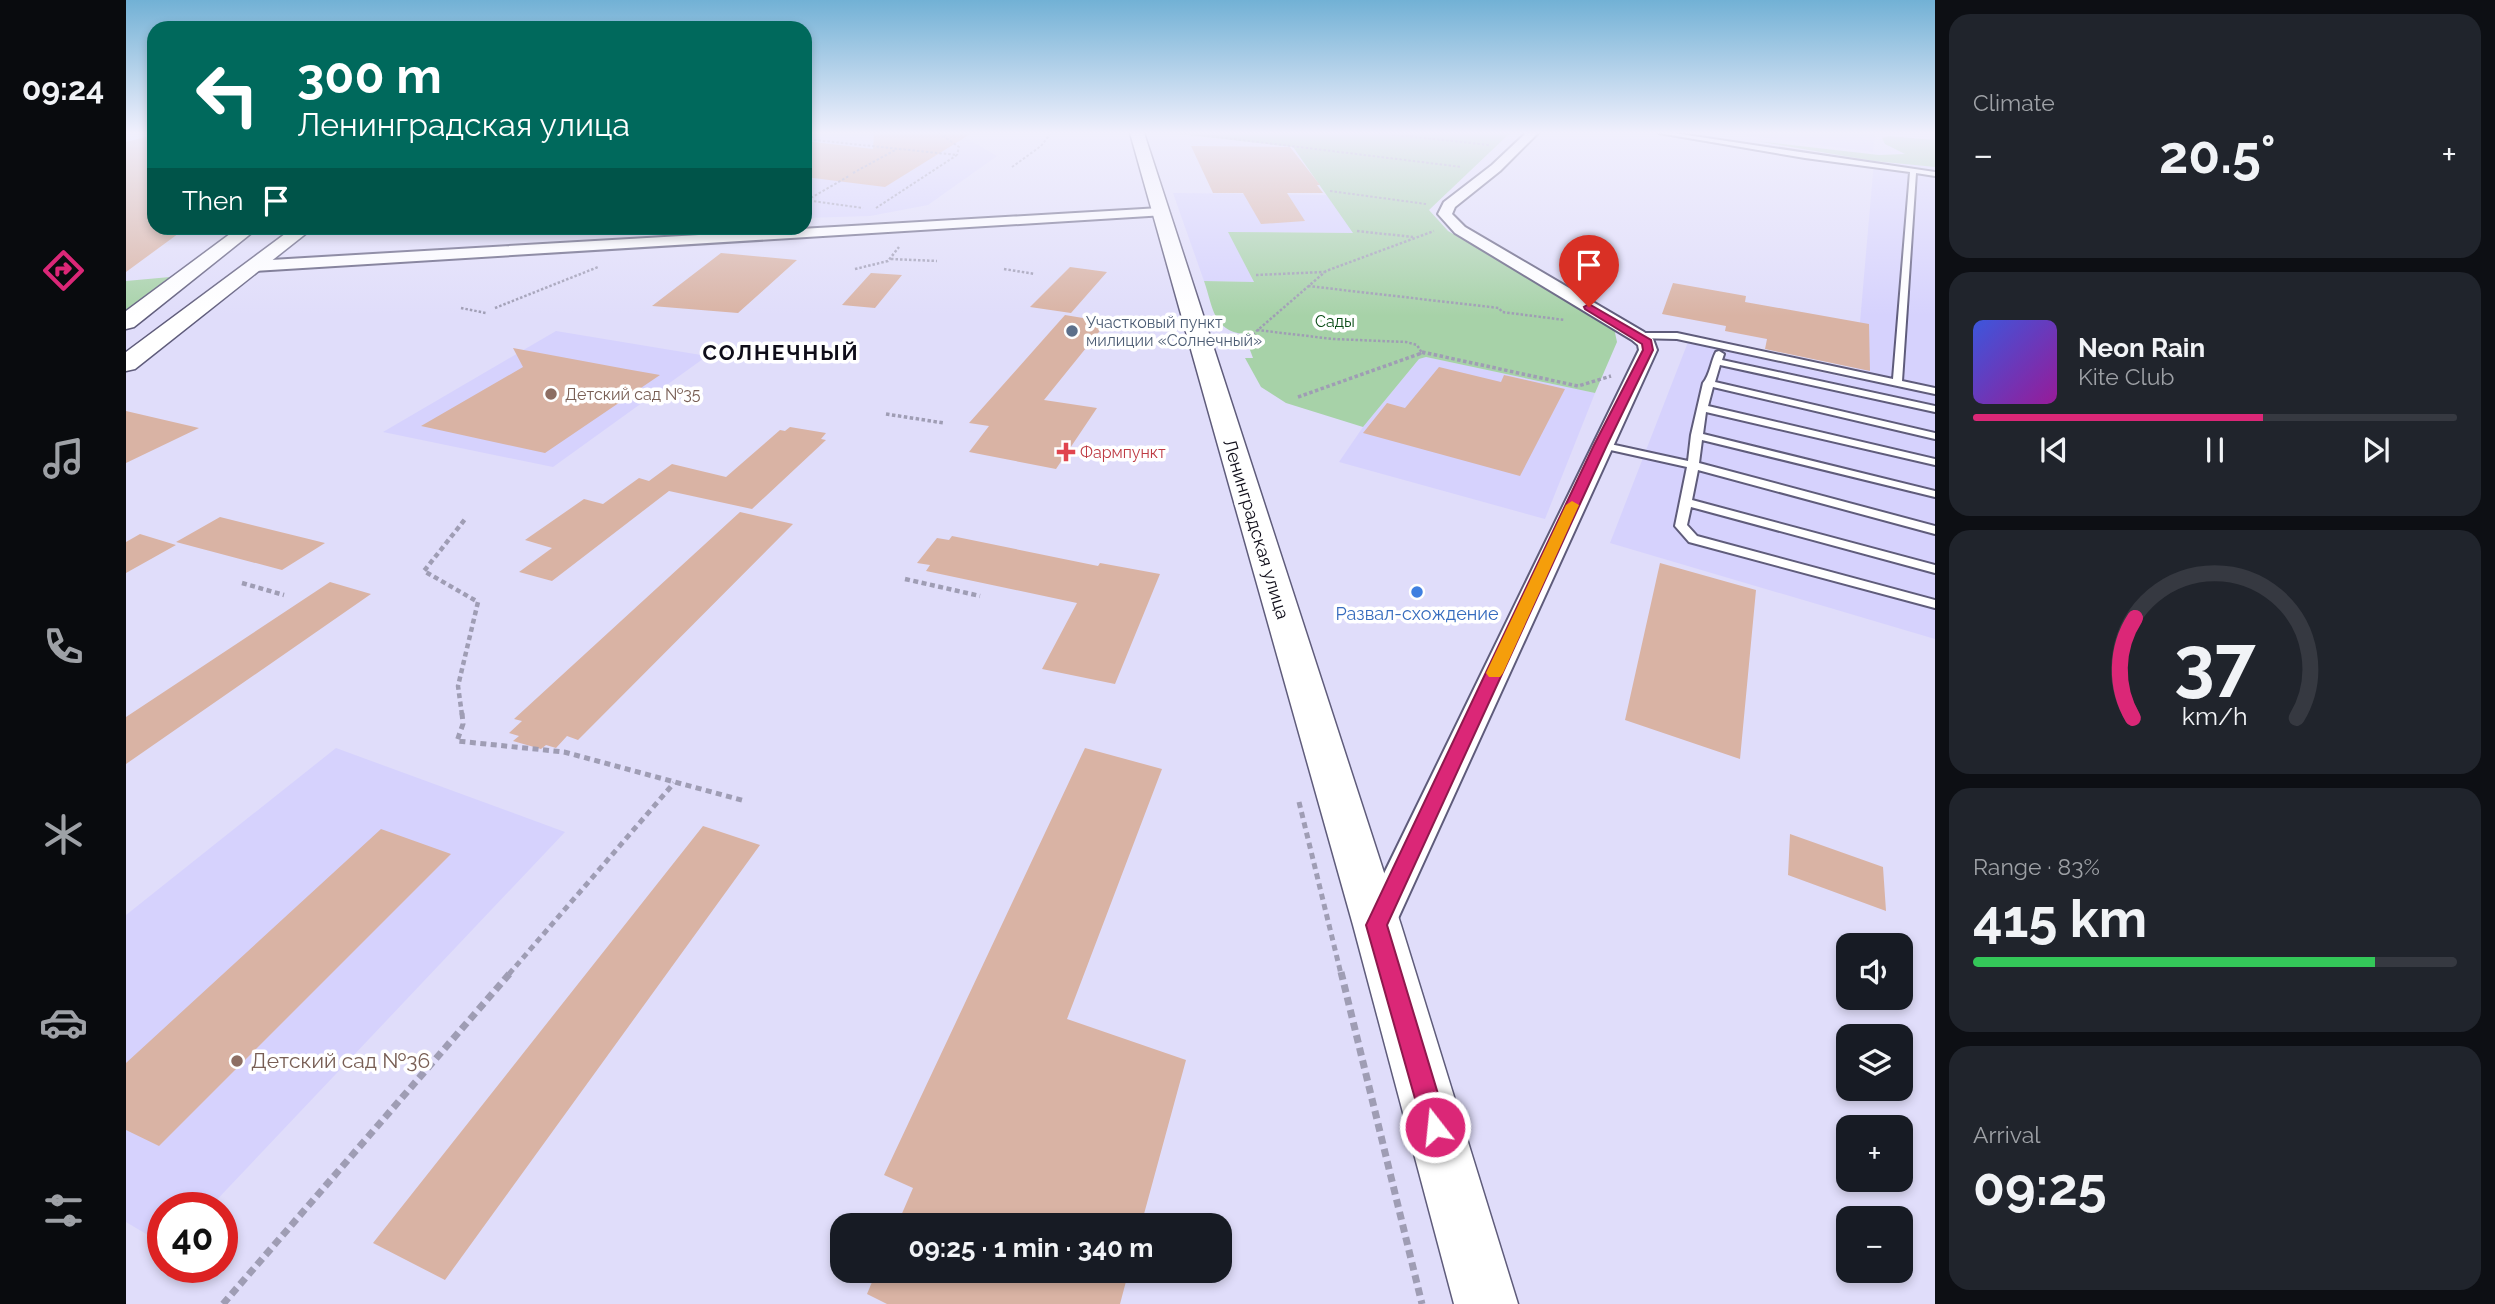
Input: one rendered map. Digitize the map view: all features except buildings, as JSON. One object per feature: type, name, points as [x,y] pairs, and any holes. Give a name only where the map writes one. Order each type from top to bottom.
[{"type":"street","name":"Ленинградская улица","points":[[1155,194],[1377,925],[1486,1304]]},
{"type":"street","points":[[1377,925],[1648,350],[1647,343],[1638,336],[1450,217],[1471,194]]},
{"type":"street","points":[[812,234],[1160,212]]},
{"type":"street","points":[[126,322],[240,235]]},
{"type":"street","points":[[126,364],[295,235]]},
{"type":"street","points":[[253,266],[793,235]]},
{"type":"lane","points":[[1897,383],[1911,194]]},
{"type":"lane","points":[[1638,336],[1677,336],[1935,391]]},
{"type":"lane","points":[[1724,345],[1715,360],[1702,408],[1681,526],[1693,539],[1935,604]]},
{"type":"lane","points":[[1715,360],[1935,409]]},
{"type":"lane","points":[[1708,383],[1935,436]]},
{"type":"lane","points":[[1702,408],[1935,462]]},
{"type":"lane","points":[[1696,435],[1935,494]]},
{"type":"lane","points":[[1601,445],[1693,465],[1935,530]]},
{"type":"lane","points":[[1686,502],[1935,569]]},
{"type":"path","points":[[874,209],[897,194]]},
{"type":"path","points":[[1256,275],[1325,272],[1418,237],[1450,217],[1424,203],[1352,194]]},
{"type":"path","points":[[890,259],[915,228]]},
{"type":"path","points":[[1357,231],[1418,237]]},
{"type":"path","points":[[855,269],[890,259],[937,261]]},
{"type":"path","points":[[495,308],[599,266]]},
{"type":"path","points":[[1004,269],[1035,274]]},
{"type":"path","points":[[1197,334],[1236,337],[1252,335],[1325,272]]},
{"type":"path","points":[[1308,286],[1499,308],[1502,312],[1572,321],[1610,319]]},
{"type":"path","points":[[461,308],[486,313]]},
{"type":"path","points":[[1258,330],[1333,339],[1387,339],[1417,345],[1422,353]]},
{"type":"path","points":[[1298,397],[1422,353],[1578,386],[1591,380],[1637,371]]},
{"type":"path","points":[[886,414],[944,423]]},
{"type":"path","points":[[466,518],[424,571],[478,603],[458,686],[463,724],[457,741],[564,752],[744,801]]},
{"type":"path","points":[[905,579],[980,596]]},
{"type":"path","points":[[243,583],[284,595]]},
{"type":"path","points":[[223,1304],[674,783]]},
{"type":"shaded area","points":[[812,194],[944,194],[928,205],[870,216],[812,218]]},
{"type":"shaded area","points":[[1173,194],[1328,195],[1354,233],[1229,232],[1254,282],[1204,281]]},
{"type":"shaded area","points":[[1871,194],[1935,194],[1935,639],[1610,543],[1688,342],[1855,380]]},
{"type":"shaded area","name":"Детский сад №35","points":[[556,331],[707,356],[553,467],[383,432]]},
{"type":"shaded area","points":[[1426,357],[1595,393],[1545,519],[1339,462],[1363,427],[1419,359]]},
{"type":"shaded area","name":"Детский сад №36","points":[[336,748],[565,832],[224,1192],[147,1192],[147,1234],[126,1222],[126,915]]},
{"type":"green space","name":"Сады","points":[[1326,194],[1446,194],[1429,210],[1448,231],[1614,328],[1617,342],[1595,393],[1426,357],[1419,359],[1363,427],[1286,403],[1261,387],[1245,358],[1253,358],[1244,334],[1234,332],[1220,323],[1212,308],[1204,281],[1254,282],[1228,232],[1353,233]]},
{"type":"green space","points":[[181,276],[126,311],[126,281]]},
{"type":"slow traffic","points":[[1494,673],[1572,505]]},
{"type":"place","name":"Участковый пункт милиции «Солнечный»","points":[[1072,331]]},
{"type":"place","name":"Детский сад №35","points":[[551,394]]},
{"type":"place","name":"Фармпункт","points":[[1066,452]]},
{"type":"place","name":"Развал-схождение","points":[[1417,592]]},
{"type":"place","name":"Детский сад №36","points":[[237,1061]]},
{"type":"district","name":"СОЛНЕЧНЫЙ","points":[[781,353]]},
{"type":"route","points":[[1435,1127],[1377,925],[1648,350],[1647,343],[1638,336],[1589,307]]}]
